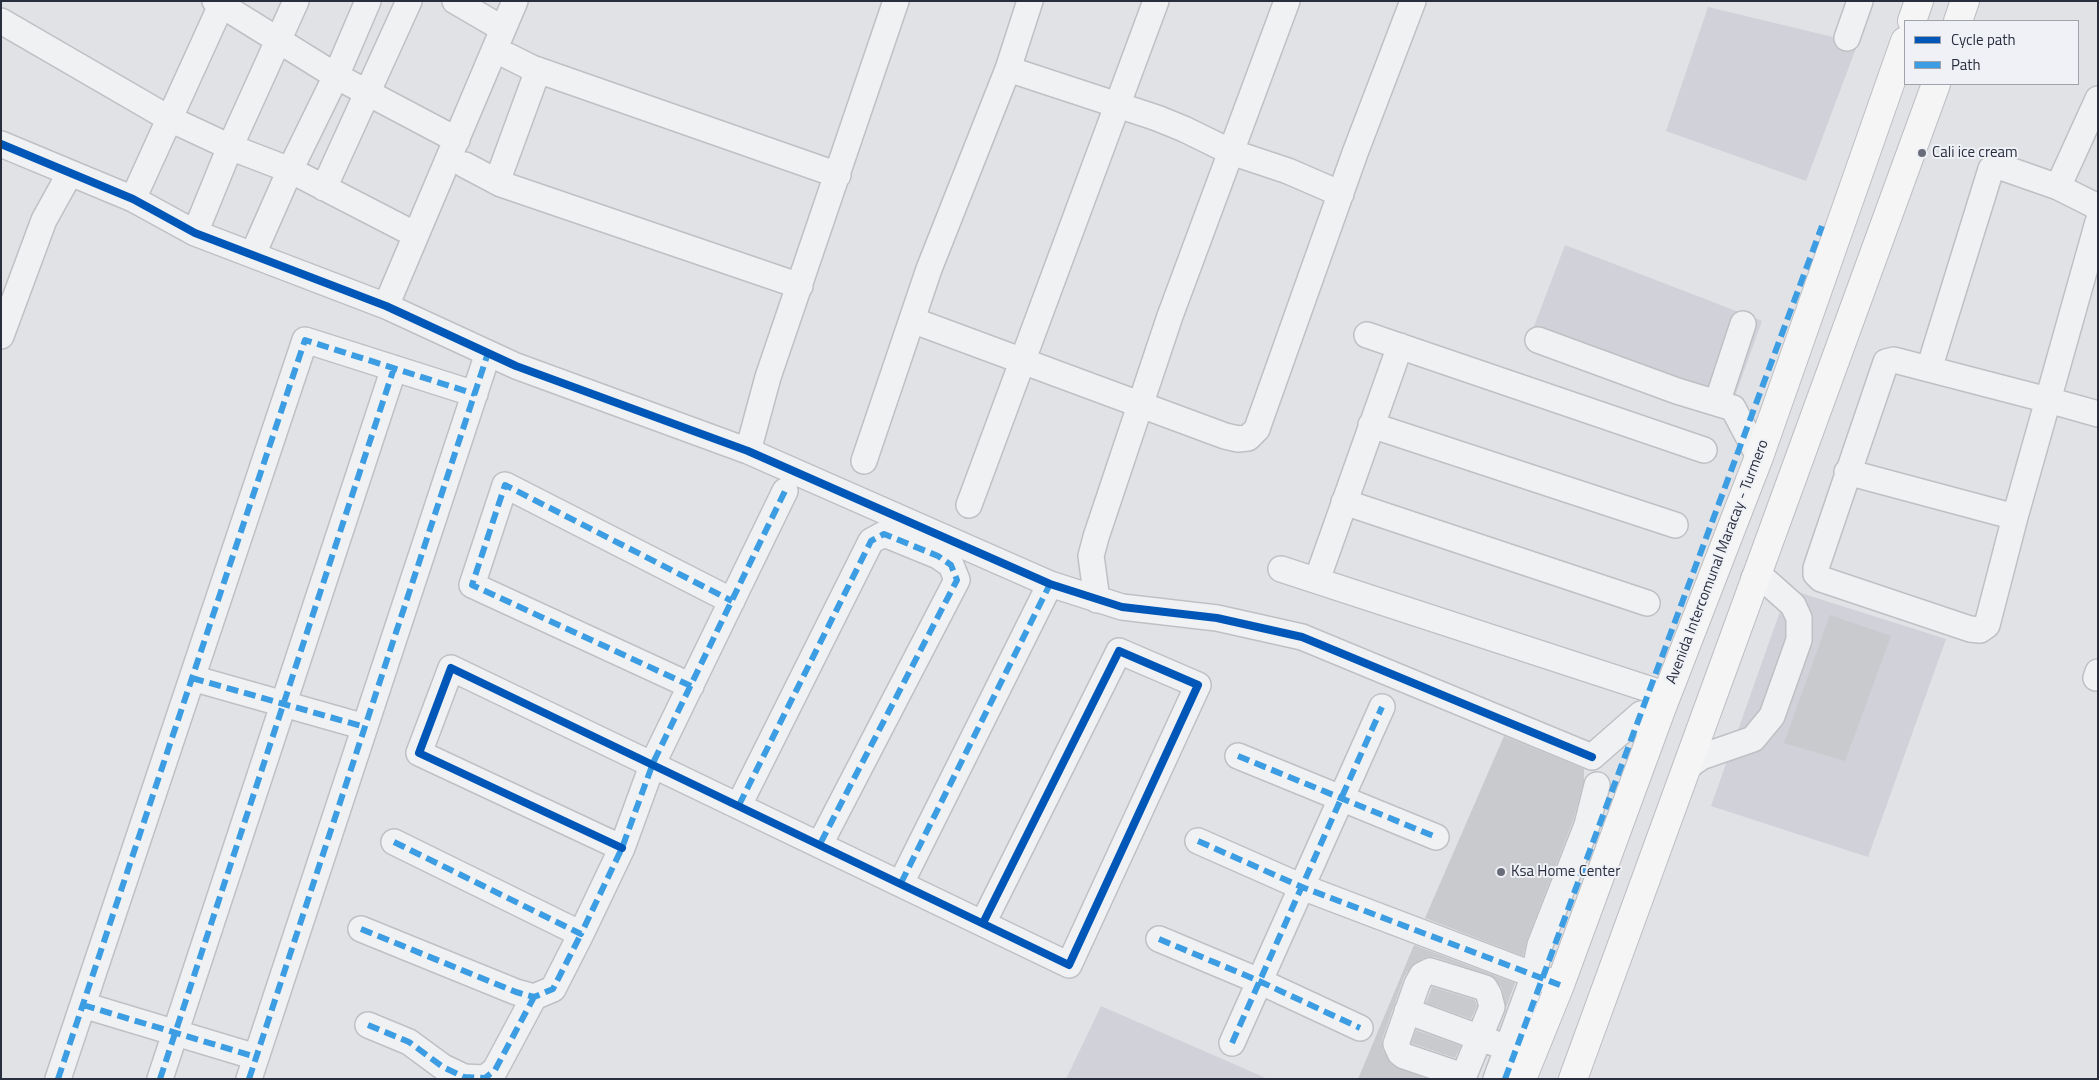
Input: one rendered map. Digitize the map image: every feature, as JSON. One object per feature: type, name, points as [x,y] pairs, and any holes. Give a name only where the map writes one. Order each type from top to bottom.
[{"type":"main road","points":[[1912,20],[1919,1]]},
{"type":"main road","points":[[1958,20],[1965,1]]},
{"type":"main road","name":"Avenida Intercomunal Maracay - Turmero","points":[[1519,1061],[1560,985],[1664,703],[1759,457],[1904,44]]},
{"type":"main road","points":[[1574,1079],[1754,578],[1903,180],[1936,85]]},
{"type":"street","points":[[195,233],[230,146],[296,1]]},
{"type":"street","points":[[253,254],[290,170],[336,76],[368,1]]},
{"type":"street","points":[[324,188],[409,1]]},
{"type":"street","points":[[455,1],[503,29]]},
{"type":"street","points":[[386,306],[515,1]]},
{"type":"street","points":[[748,451],[768,377],[896,1]]},
{"type":"street","points":[[864,460],[929,269],[1008,69],[1030,1]]},
{"type":"street","points":[[969,505],[1156,1]]},
{"type":"street","points":[[1097,600],[1092,556],[1170,316],[1287,1]]},
{"type":"street","points":[[912,320],[1022,362],[1100,389],[1141,406],[1238,440],[1253,434],[1260,423],[1341,194],[1413,1]]},
{"type":"street","points":[[1848,38],[1860,1]]},
{"type":"street","points":[[133,199],[220,3],[278,42],[336,76],[457,140]]},
{"type":"street","points":[[1,21],[170,119],[290,170],[416,235]]},
{"type":"street","points":[[508,56],[538,70],[838,175]]},
{"type":"street","points":[[1008,69],[1184,128],[1231,152],[1288,171],[1341,194]]},
{"type":"street","points":[[497,182],[538,70]]},
{"type":"street","points":[[2058,187],[2098,99]]},
{"type":"street","points":[[1,144],[133,199],[195,233],[386,306],[516,366],[748,451],[1050,584],[1122,607],[1217,618],[1302,637],[1592,757]]},
{"type":"street","points":[[465,165],[497,182],[800,286]]},
{"type":"street","points":[[1929,369],[1992,169],[1998,166],[2058,187],[2098,210]]},
{"type":"street","points":[[1,336],[44,220],[70,173]]},
{"type":"street","points":[[2098,222],[2048,400],[2015,517],[1987,625],[1980,630],[1970,629],[1821,579],[1816,574],[1816,568],[1847,472],[1886,362],[1894,360],[2048,400],[2098,414]]},
{"type":"street","points":[[1717,403],[1743,324]]},
{"type":"street","points":[[1367,335],[1704,450]]},
{"type":"street","points":[[58,1079],[305,340],[475,394]]},
{"type":"street","points":[[1538,340],[1677,391],[1733,408],[1759,457]]},
{"type":"street","points":[[1317,580],[1400,346]]},
{"type":"street","points":[[83,1004],[176,1032],[252,1068],[488,353]]},
{"type":"street","points":[[160,1079],[394,368]]},
{"type":"street","points":[[1371,425],[1675,525]]},
{"type":"street","points":[[1847,472],[2015,517]]},
{"type":"street","points":[[690,686],[472,585],[506,485],[732,601]]},
{"type":"street","points":[[361,929],[516,992],[534,997],[553,989],[622,848],[653,763],[785,491]]},
{"type":"street","points":[[1344,502],[1648,603]]},
{"type":"street","points":[[739,805],[871,541],[884,534],[938,556],[951,566],[957,580],[820,844]]},
{"type":"street","points":[[1281,568],[1664,703]]},
{"type":"street","points":[[1687,767],[1701,757],[1753,739],[1772,716],[1799,640],[1799,618],[1793,605],[1766,581],[1754,578]]},
{"type":"street","points":[[901,883],[1050,584]]},
{"type":"street","points":[[622,848],[419,753],[451,668],[653,763],[1069,965],[1198,685],[1119,652],[983,923]]},
{"type":"street","points":[[192,678],[364,727]]},
{"type":"street","points":[[1592,757],[1641,714],[1664,703]]},
{"type":"street","points":[[1232,1043],[1382,708]]},
{"type":"street","points":[[1238,756],[1436,837]]},
{"type":"street","points":[[1592,757],[1597,786],[1606,808],[1619,824]]},
{"type":"street","points":[[1496,1079],[1519,1061],[1540,944],[1587,825],[1597,786]]},
{"type":"street","points":[[1198,841],[1302,887],[1560,985]]},
{"type":"street","points":[[394,842],[581,934]]},
{"type":"street","points":[[1159,939],[1259,981],[1360,1028]]},
{"type":"street","points":[[1430,971],[1485,988],[1492,1007],[1465,1073],[1460,1075],[1400,1053],[1396,1044],[1407,1011],[1422,975],[1430,971]]},
{"type":"street","points":[[368,1025],[409,1042],[443,1067],[464,1077],[485,1078],[495,1070],[534,997]]},
{"type":"street","points":[[1407,1011],[1480,1038],[1519,1061]]},
{"type":"shaded area","points":[[1708,7],[1858,43],[1806,181],[1666,131]]},
{"type":"shaded area","points":[[1565,245],[1762,321],[1729,413],[1528,342]]},
{"type":"shaded area","points":[[1788,589],[1946,639],[1868,857],[1711,806]]},
{"type":"shaded area","points":[[1101,1006],[1268,1079],[1066,1079]]},
{"type":"building","points":[[1830,615],[1891,636],[1845,761],[1784,743]]},
{"type":"building","points":[[1504,736],[1584,769],[1584,781],[1573,821],[1527,940],[1523,956],[1425,918]]},
{"type":"building","points":[[1414,945],[1515,983],[1506,1008],[1502,988],[1490,975],[1434,957],[1424,958],[1410,968],[1404,977],[1382,1040],[1383,1050],[1391,1064],[1426,1079],[1358,1079]]},
{"type":"building","points":[[1432,987],[1475,1000],[1477,1006],[1471,1019],[1426,1003]]},
{"type":"building","points":[[1416,1030],[1461,1046],[1455,1058],[1411,1043]]},
{"type":"marked path","points":[[1505,1079],[1822,226]]},
{"type":"marked path","points":[[58,1079],[305,340],[475,394]]},
{"type":"marked path","points":[[249,1079],[488,353]]},
{"type":"marked path","points":[[160,1079],[394,368]]},
{"type":"marked path","points":[[691,686],[472,585],[505,485],[732,601]]},
{"type":"marked path","points":[[394,842],[581,934],[622,848],[653,763],[785,491]]},
{"type":"marked path","points":[[739,805],[871,541],[884,534],[938,556],[951,565],[957,580],[820,844]]},
{"type":"marked path","points":[[901,883],[1050,584]]},
{"type":"marked path","points":[[192,678],[365,727]]},
{"type":"marked path","points":[[1232,1043],[1382,707]]},
{"type":"marked path","points":[[1238,756],[1436,837]]},
{"type":"marked path","points":[[1198,841],[1302,887],[1560,985]]},
{"type":"marked path","points":[[361,929],[516,992],[534,997],[553,989],[581,934]]},
{"type":"marked path","points":[[1159,939],[1259,981],[1360,1028]]},
{"type":"marked path","points":[[368,1025],[409,1042],[443,1067],[464,1077],[485,1078],[495,1070],[534,997]]},
{"type":"marked path","points":[[83,1005],[256,1057]]},
{"type":"cycle path","points":[[1,144],[133,199],[195,233],[386,306],[516,366],[748,451],[1050,584],[1122,607],[1217,618],[1302,637],[1592,757]]},
{"type":"cycle path","points":[[622,848],[419,753],[451,668],[1069,965],[1198,685],[1119,651],[983,923]]},
{"type":"place","name":"Cali ice cream","points":[[1922,153]]},
{"type":"place","name":"Ksa Home Center","points":[[1501,872]]}]
